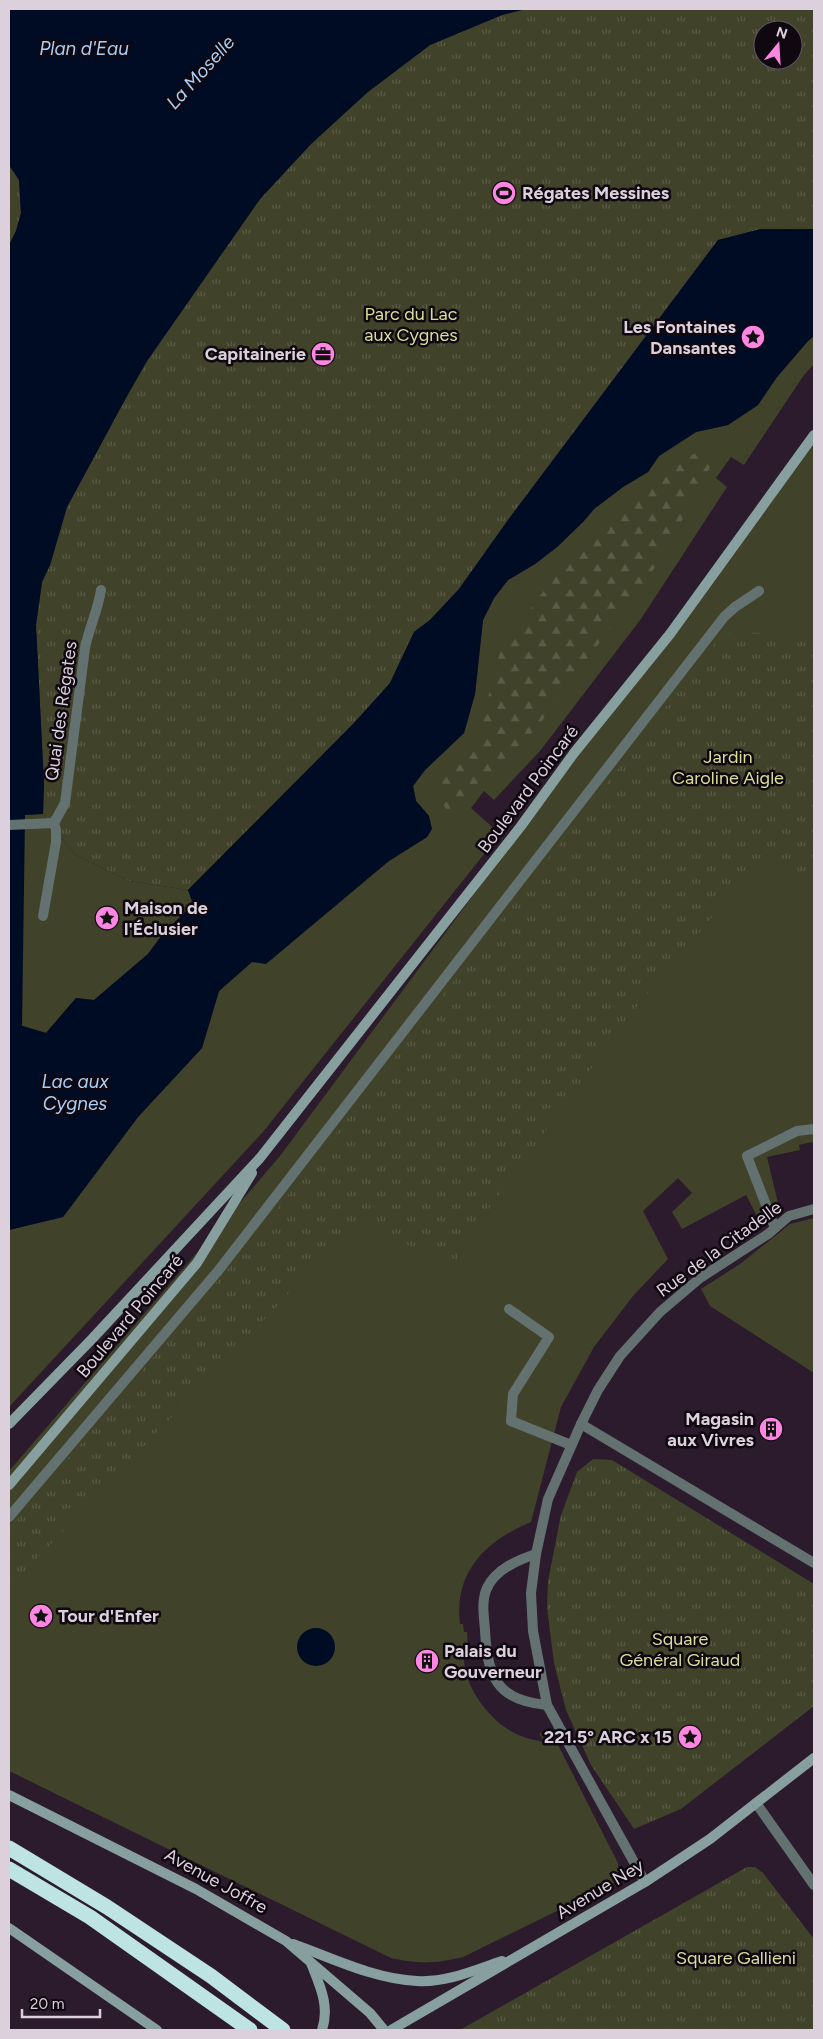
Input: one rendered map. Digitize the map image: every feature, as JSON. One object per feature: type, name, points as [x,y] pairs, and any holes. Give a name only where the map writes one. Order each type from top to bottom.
[{"type":"highway","points":[[9,1848],[115,1912],[211,1976],[283,2030]]},
{"type":"highway","points":[[9,1868],[90,1918],[250,2030]]},
{"type":"street","name":"Boulevard Poincaré","points":[[9,1424],[92,1339],[260,1158],[510,840],[574,753],[670,634],[814,434]]},
{"type":"street","name":"Quai des Régates","points":[[54,823],[65,803],[85,648],[98,609],[101,590]]},
{"type":"street","points":[[9,1517],[218,1271],[724,618],[735,607],[759,591]]},
{"type":"street","points":[[9,824],[54,823],[56,842],[43,916]]},
{"type":"street","points":[[775,1228],[747,1156],[796,1131],[814,1129]]},
{"type":"street","name":"Boulevard Poincaré","points":[[9,1485],[197,1262],[260,1158]]},
{"type":"street","name":"Rue de la Citadelle","points":[[645,1882],[546,1705],[539,1669],[531,1593],[536,1554],[548,1499],[571,1445],[598,1390],[620,1356],[660,1312],[700,1278],[775,1228],[789,1216],[814,1209]]},
{"type":"street","points":[[509,1309],[548,1337],[512,1394],[511,1421],[571,1445]]},
{"type":"street","points":[[581,1424],[814,1563]]},
{"type":"street","points":[[536,1554],[516,1561],[495,1576],[487,1587],[483,1600],[486,1658],[491,1672],[501,1689],[530,1704],[546,1705]]},
{"type":"street","name":"Avenue Ney","points":[[391,2030],[645,1882],[710,1839],[814,1758]]},
{"type":"street","name":"Avenue Joffre","points":[[9,1795],[196,1889],[286,1941],[370,2013],[384,2030]]},
{"type":"street","points":[[756,1803],[814,1885]]},
{"type":"street","points":[[9,1928],[157,2030]]},
{"type":"street","points":[[286,1941],[377,1974],[418,1982],[445,1979],[524,1954]]},
{"type":"street","points":[[311,1962],[325,2002],[322,2029]]},
{"type":"green space","name":"Parc du Lac aux Cygnes","points":[[526,9],[814,9],[814,229],[761,229],[718,240],[508,520],[459,589],[430,620],[414,632],[390,683],[354,723],[188,890],[129,881],[74,854],[43,814],[44,784],[36,625],[42,582],[50,565],[67,507],[147,361],[260,199],[311,144],[362,96],[430,45],[502,15]]},
{"type":"green space","points":[[9,165],[19,180],[21,213],[16,231],[9,245]]},
{"type":"green space","points":[[814,336],[814,364],[804,375],[744,465],[731,457],[716,478],[727,487],[641,619],[540,751],[494,800],[484,791],[471,808],[500,834],[263,1132],[9,1407],[9,1230],[63,1217],[138,1117],[202,1048],[219,991],[252,962],[389,861],[427,837],[429,816],[416,801],[413,786],[425,770],[464,733],[475,694],[483,620],[494,598],[508,580],[535,564],[557,547],[594,509],[623,487],[648,472],[659,456],[696,432],[728,425],[758,405],[777,377]]},
{"type":"green space","points":[[814,435],[814,1145],[812,1142],[799,1145],[800,1150],[767,1157],[779,1207],[757,1216],[746,1195],[682,1229],[672,1212],[692,1193],[678,1178],[643,1211],[668,1259],[633,1296],[594,1347],[561,1407],[531,1522],[500,1538],[476,1560],[462,1588],[459,1605],[460,1624],[463,1624],[464,1632],[467,1632],[468,1648],[465,1648],[465,1670],[473,1690],[494,1718],[515,1733],[544,1742],[539,1733],[553,1735],[618,1863],[619,1874],[614,1883],[463,1957],[427,1962],[391,1958],[9,1771],[9,1471],[280,1156]]},
{"type":"green space","points":[[724,441],[662,558],[536,729],[448,813],[432,784],[476,743],[501,648],[561,568],[689,456]]},
{"type":"green space","name":"Jardin Caroline Aigle","points":[[748,632],[814,637],[814,877],[810,883],[770,848],[634,1010],[457,1252],[457,1267],[357,1222],[9,1588],[9,1529],[268,1221],[722,634]]},
{"type":"green space","points":[[43,814],[74,854],[129,881],[188,890],[192,901],[190,907],[162,935],[148,954],[94,1000],[76,998],[46,1033],[23,1026],[9,1026],[9,815]]},
{"type":"green space","points":[[814,1218],[814,1373],[710,1306],[701,1289],[740,1264],[790,1224]]},
{"type":"green space","name":"Square Général Giraud","points":[[593,1459],[612,1460],[814,1584],[814,1706],[681,1809],[634,1829],[591,1765],[566,1710],[554,1663],[547,1608],[548,1581],[561,1515],[577,1472]]},
{"type":"green space","name":"Square Gallieni","points":[[747,1867],[755,1867],[763,1873],[814,1939],[814,2030],[460,2030]]},
{"type":"water","points":[[9,9],[526,9],[502,15],[430,45],[368,92],[311,144],[260,199],[147,361],[67,507],[50,565],[42,582],[36,625],[44,784],[43,814],[25,815],[22,1026],[46,1033],[76,998],[94,1000],[148,954],[162,935],[190,907],[192,901],[188,890],[354,723],[390,683],[414,632],[430,620],[459,589],[508,520],[718,240],[761,229],[814,229],[814,336],[777,377],[758,405],[728,425],[696,432],[659,456],[648,472],[623,487],[594,509],[557,547],[535,564],[508,580],[494,598],[483,620],[475,694],[464,733],[425,770],[413,786],[416,801],[429,816],[432,829],[427,837],[389,861],[266,964],[252,962],[219,991],[202,1048],[138,1117],[63,1217],[9,1230],[9,245],[16,231],[21,213],[19,180],[9,165]]},
{"type":"water","points":[[316,1628],[323,1629],[329,1634],[334,1640],[334,1654],[329,1660],[323,1665],[316,1666],[309,1665],[303,1660],[298,1654],[297,1647],[298,1640],[303,1634],[309,1629]]},
{"type":"place","name":"Régates Messines","points":[[504,193]]},
{"type":"place","name":"Les Fontaines Dansantes","points":[[753,337]]},
{"type":"place","name":"Capitainerie","points":[[323,354]]},
{"type":"place","name":"Maison de l'Éclusier","points":[[107,918]]},
{"type":"place","name":"Magasin aux Vivres","points":[[771,1429]]},
{"type":"place","name":"Tour d'Enfer","points":[[41,1616]]},
{"type":"place","name":"Palais du Gouverneur","points":[[427,1661]]},
{"type":"place","name":"221.5° ARC x 15","points":[[690,1737]]},
{"type":"water label","name":"Plan d'Eau","points":[[84,48]]},
{"type":"water label","name":"La Moselle","points":[[200,72]]},
{"type":"water label","name":"Lac aux Cygnes","points":[[75,1092]]}]
